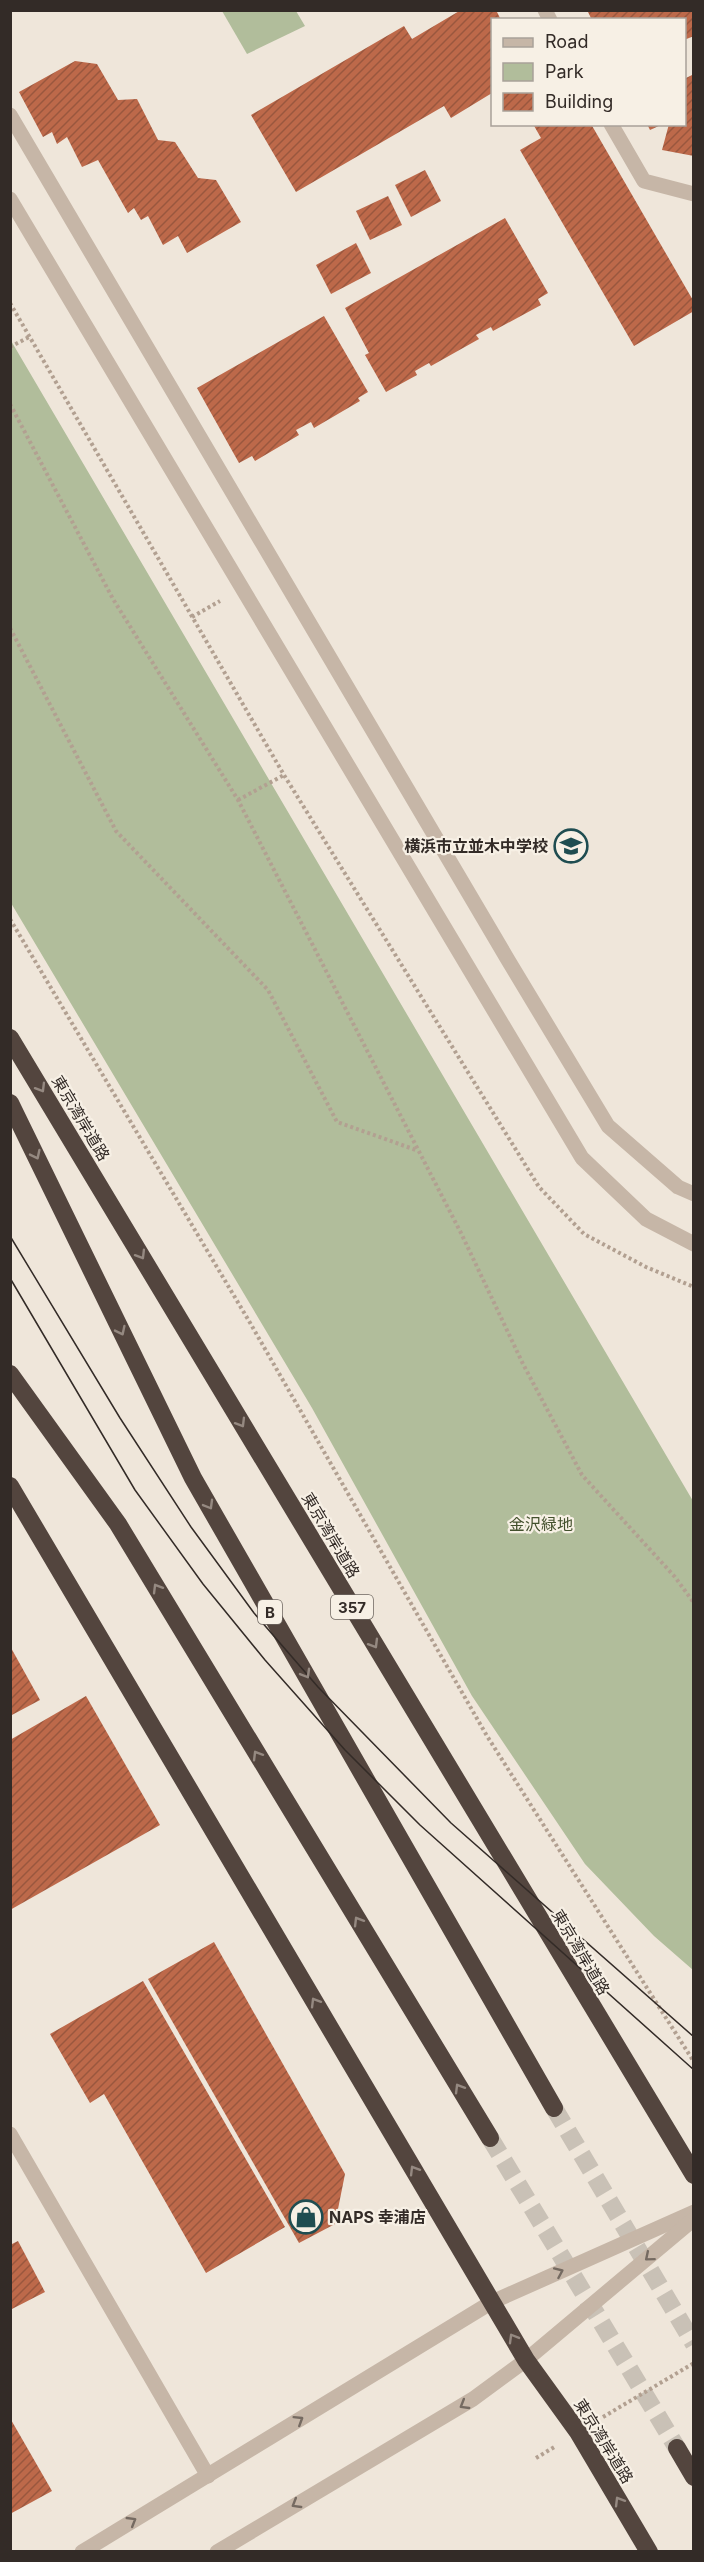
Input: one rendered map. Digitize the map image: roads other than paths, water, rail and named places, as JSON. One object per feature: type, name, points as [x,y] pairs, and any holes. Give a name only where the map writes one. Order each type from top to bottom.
[{"type":"highway","name":"東京湾岸道路","points":[[10,1038],[693,2175]]},
{"type":"highway","name":"B","points":[[10,1103],[194,1478],[554,2108]]},
{"type":"highway","points":[[10,1374],[118,1524],[490,2138]]},
{"type":"highway","name":"東京湾岸道路","points":[[10,1486],[526,2360],[578,2432],[649,2552]]},
{"type":"highway","points":[[677,2448],[693,2477]]},
{"type":"street","points":[[10,115],[608,1126],[678,1187],[693,1194]]},
{"type":"street","points":[[612,126],[644,181],[693,194]]},
{"type":"street","points":[[10,199],[582,1158],[646,1219],[693,1244]]},
{"type":"street","points":[[10,2134],[208,2476]]},
{"type":"street","points":[[82,2552],[492,2302],[693,2212]]},
{"type":"street","points":[[217,2552],[473,2399],[526,2360],[693,2219]]},
{"type":"tunnel","points":[[554,2108],[694,2344]]},
{"type":"tunnel","points":[[490,2138],[677,2448]]},
{"type":"tram line","points":[[10,1236],[120,1418],[191,1527],[254,1613],[318,1687],[451,1823],[694,2037]]},
{"type":"tram line","points":[[10,1278],[135,1490],[203,1584],[265,1660],[345,1750],[420,1825],[694,2070]]},
{"type":"place","name":"横浜市立並木中学校","points":[[571,846]]},
{"type":"place","name":"NAPS 幸浦店","points":[[306,2217]]},
{"type":"park label","name":"金沢緑地","points":[[541,1524]]}]
